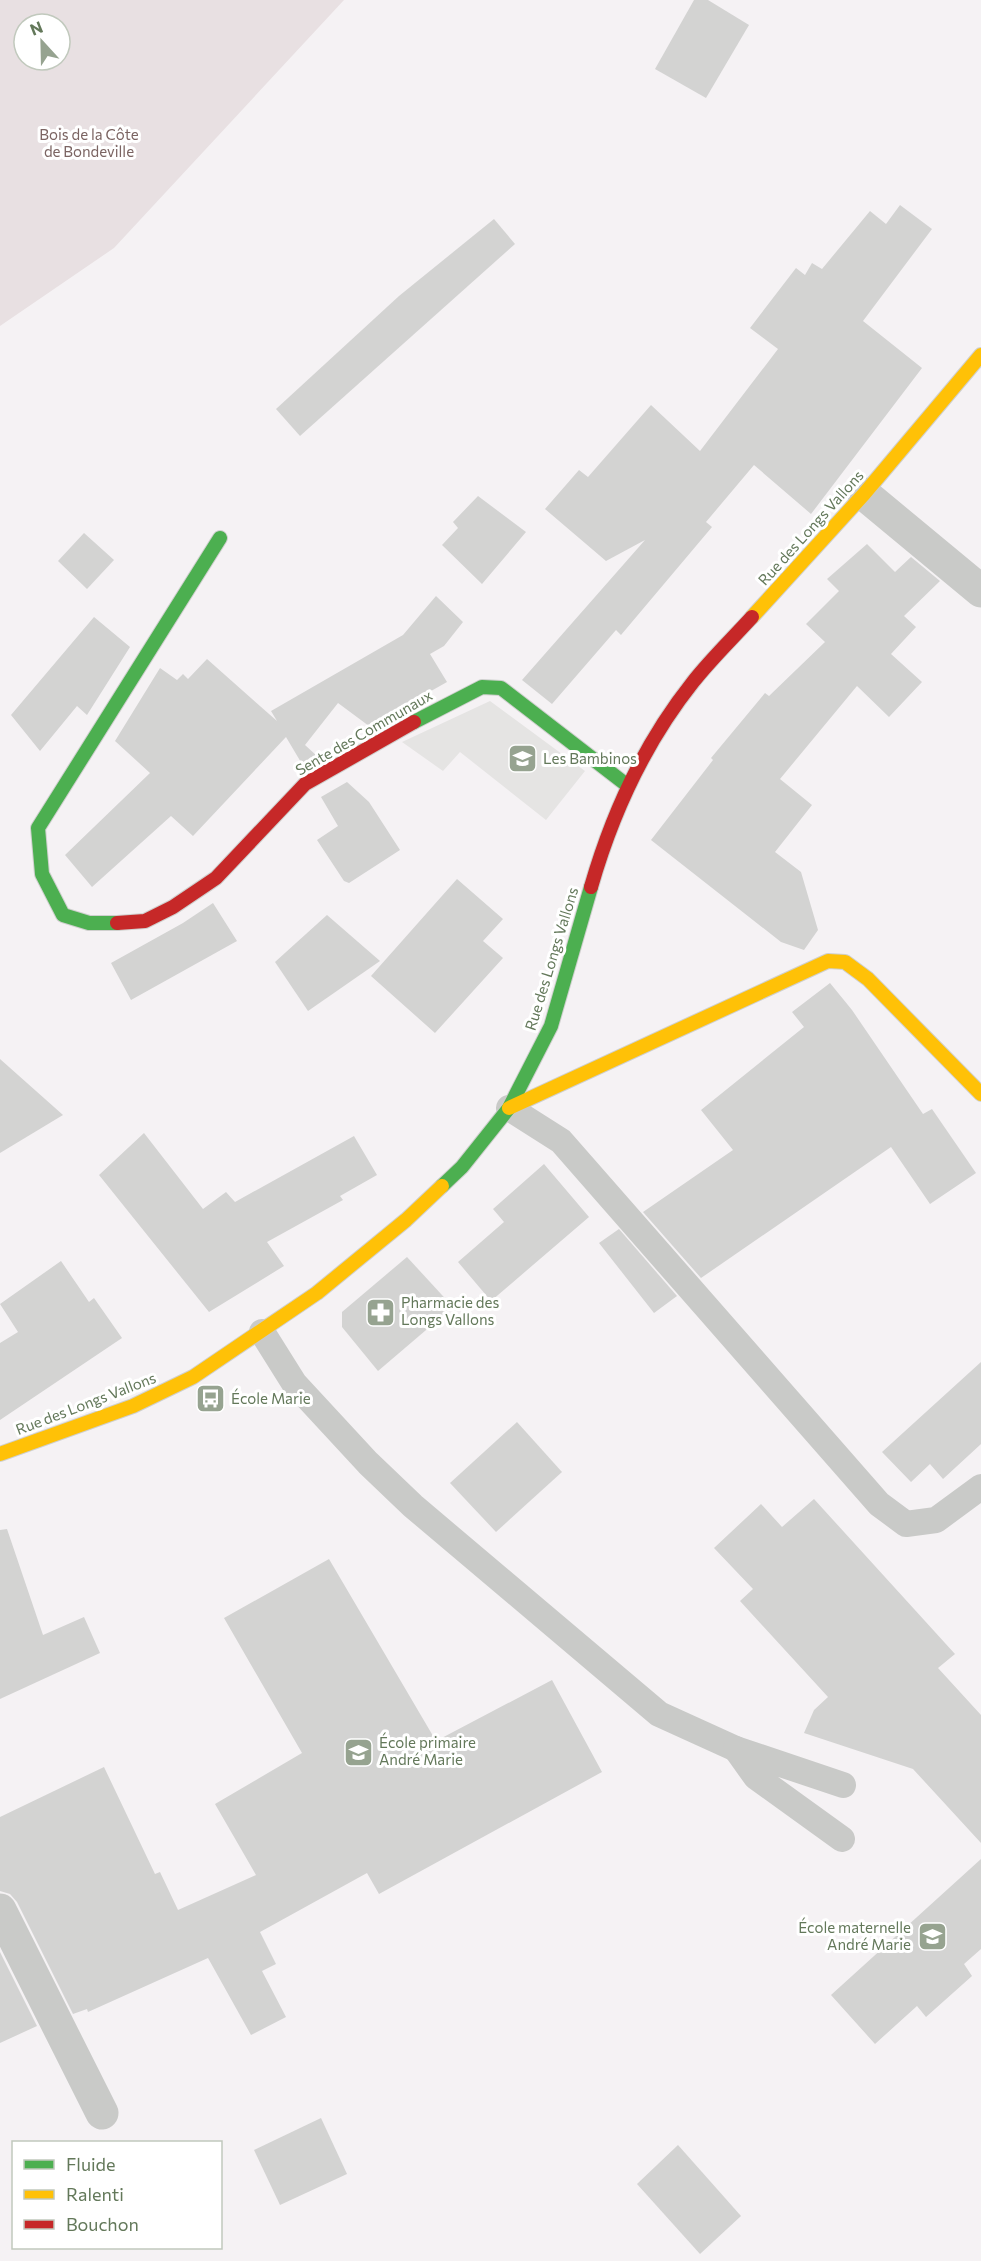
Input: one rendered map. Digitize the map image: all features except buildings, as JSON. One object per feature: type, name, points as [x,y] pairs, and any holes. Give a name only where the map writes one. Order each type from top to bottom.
[{"type":"street","name":"Rue des Longs Vallons","points":[[0,1454],[133,1406],[193,1377],[317,1293],[406,1220],[462,1167],[509,1108],[551,1026],[601,851],[628,786],[659,732],[693,682],[864,494],[981,355]]},
{"type":"street","points":[[864,494],[981,591]]},
{"type":"street","name":"Sente des Communaux","points":[[220,538],[38,828],[37,852],[44,886],[63,915],[89,923],[115,923],[145,921],[173,908],[216,878],[305,784],[449,702],[483,687],[501,688],[628,786]]},
{"type":"street","points":[[509,1108],[828,961],[845,962],[868,979],[981,1094]]},
{"type":"street","points":[[0,1910],[102,2113]]},
{"type":"lane","points":[[509,1108],[561,1141],[879,1504],[906,1524],[936,1520],[981,1487]]},
{"type":"lane","points":[[262,1332],[294,1383],[368,1463],[413,1506],[659,1714],[736,1749],[843,1785]]},
{"type":"lane","points":[[736,1749],[756,1777],[842,1839]]},
{"type":"shaded area","name":"Les Bambinos","points":[[490,701],[585,771],[546,820],[460,752],[443,771],[402,742]]},
{"type":"green space","name":"Bois de la Côte de Bondeville","points":[[0,0],[344,0],[114,248],[0,326]]},
{"type":"traffic: fast","points":[[117,923],[89,923],[63,915],[42,874],[38,828],[220,538]]},
{"type":"traffic: fast","points":[[414,722],[482,687],[501,688],[628,786]]},
{"type":"traffic: fast","points":[[442,1186],[462,1167],[509,1108],[551,1026],[591,887]]},
{"type":"traffic: slow","points":[[752,617],[864,494],[981,355]]},
{"type":"traffic: slow","points":[[509,1108],[828,961],[845,962],[868,979],[981,1094]]},
{"type":"traffic: slow","points":[[0,1454],[133,1406],[193,1377],[317,1293],[406,1220],[442,1186]]},
{"type":"traffic: jam","points":[[591,887],[620,806],[660,729],[700,673],[752,617]]},
{"type":"traffic: jam","points":[[117,923],[145,921],[173,907],[216,878],[305,784],[414,722]]},
{"type":"place","name":"Les Bambinos","points":[[522,759]]},
{"type":"place","name":"Pharmacie des Longs Vallons","points":[[380,1312]]},
{"type":"place","name":"École Marie","points":[[210,1399]]},
{"type":"place","name":"École primaire André Marie","points":[[358,1752]]},
{"type":"place","name":"École maternelle André Marie","points":[[932,1937]]}]
